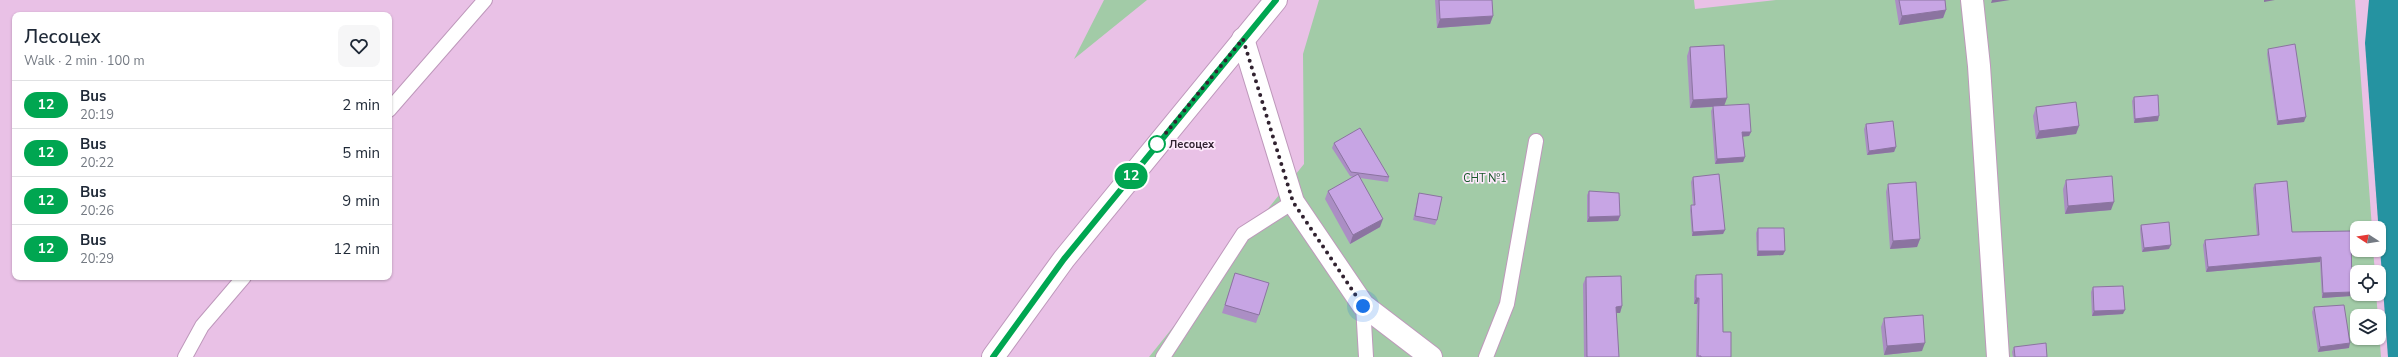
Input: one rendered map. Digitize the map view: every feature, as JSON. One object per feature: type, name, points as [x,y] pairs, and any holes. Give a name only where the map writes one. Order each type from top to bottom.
[{"type":"street","points":[[993,357],[1064,259],[1276,0]]},
{"type":"street","points":[[1972,0],[1977,39],[1998,357]]},
{"type":"street","points":[[1243,39],[1293,202],[1363,306],[1431,357]]},
{"type":"lane","points":[[392,107],[485,0]]},
{"type":"lane","points":[[1486,357],[1507,304],[1536,141]]},
{"type":"lane","points":[[1163,357],[1243,234],[1293,202]]},
{"type":"lane","points":[[185,357],[202,326],[241,280]]},
{"type":"lane","points":[[1363,306],[1366,357]]},
{"type":"green space","points":[[1104,0],[1147,0],[1074,59]]},
{"type":"green space","name":"СНТ №1","points":[[1319,0],[1694,0],[1695,9],[1776,0],[2355,0],[2371,221],[2350,221],[2350,257],[2374,257],[2374,265],[2350,265],[2350,301],[2377,301],[2377,309],[2350,309],[2350,345],[2380,345],[2381,357],[1149,357],[1304,164],[1303,54]]},
{"type":"shaded area","points":[[2369,0],[2398,0],[2398,357],[2388,357],[2386,309],[2384,309],[2384,301],[2386,301],[2386,265],[2381,265],[2381,257],[2386,257],[2386,221],[2378,221],[2365,43]]},
{"type":"building","points":[[1439,0],[1492,0],[1493,16],[1440,19]]},
{"type":"building","points":[[1899,0],[1945,0],[1946,10],[1902,16]]},
{"type":"building","points":[[2295,44],[2306,117],[2278,121],[2268,49]]},
{"type":"building","points":[[1724,45],[1727,98],[1693,100],[1690,47]]},
{"type":"building","points":[[2158,95],[2159,116],[2135,119],[2134,97]]},
{"type":"building","points":[[2076,102],[2079,126],[2039,131],[2036,107]]},
{"type":"building","points":[[1749,104],[1751,132],[1742,132],[1745,157],[1717,159],[1713,106]]},
{"type":"building","points":[[1893,121],[1896,147],[1869,151],[1866,124]]},
{"type":"building","points":[[1360,128],[1389,177],[1351,172],[1334,143]]},
{"type":"building","points":[[1358,174],[1383,219],[1353,235],[1328,191]]},
{"type":"building","points":[[1719,174],[1725,230],[1693,232],[1691,205],[1695,205],[1693,177]]},
{"type":"building","points":[[2112,176],[2114,202],[2068,206],[2066,180]]},
{"type":"building","points":[[2287,181],[2292,232],[2350,231],[2352,265],[2350,265],[2350,292],[2323,293],[2321,257],[2208,267],[2205,240],[2259,235],[2255,184]]},
{"type":"building","points":[[1916,182],[1920,239],[1893,241],[1888,184]]},
{"type":"building","points":[[1589,191],[1619,193],[1620,216],[1589,217]]},
{"type":"building","points":[[1419,193],[1442,197],[1437,220],[1415,216]]},
{"type":"building","points":[[2169,222],[2171,245],[2144,248],[2141,225]]},
{"type":"building","points":[[1758,228],[1784,228],[1785,251],[1758,251]]},
{"type":"building","points":[[1235,273],[1269,283],[1259,315],[1225,305]]},
{"type":"building","points":[[1722,274],[1723,332],[1731,332],[1731,357],[1701,357],[1698,356],[1699,298],[1696,298],[1696,275]]},
{"type":"building","points":[[1621,276],[1622,306],[1616,307],[1619,357],[1587,357],[1586,277]]},
{"type":"building","points":[[2123,286],[2125,310],[2094,311],[2093,287]]},
{"type":"building","points":[[2344,305],[2350,343],[2320,347],[2314,307]]},
{"type":"building","points":[[1923,315],[1925,343],[1887,346],[1884,318]]},
{"type":"building","points":[[2046,343],[2047,357],[2015,357],[2014,347]]},
{"type":"bus line","name":"12","points":[[993,357],[1064,259],[1276,0]]},
{"type":"place","name":"Лесоцех","points":[[1157,144]]},
{"type":"route","points":[[1157,144],[1243,39],[1293,202],[1363,306]]}]
